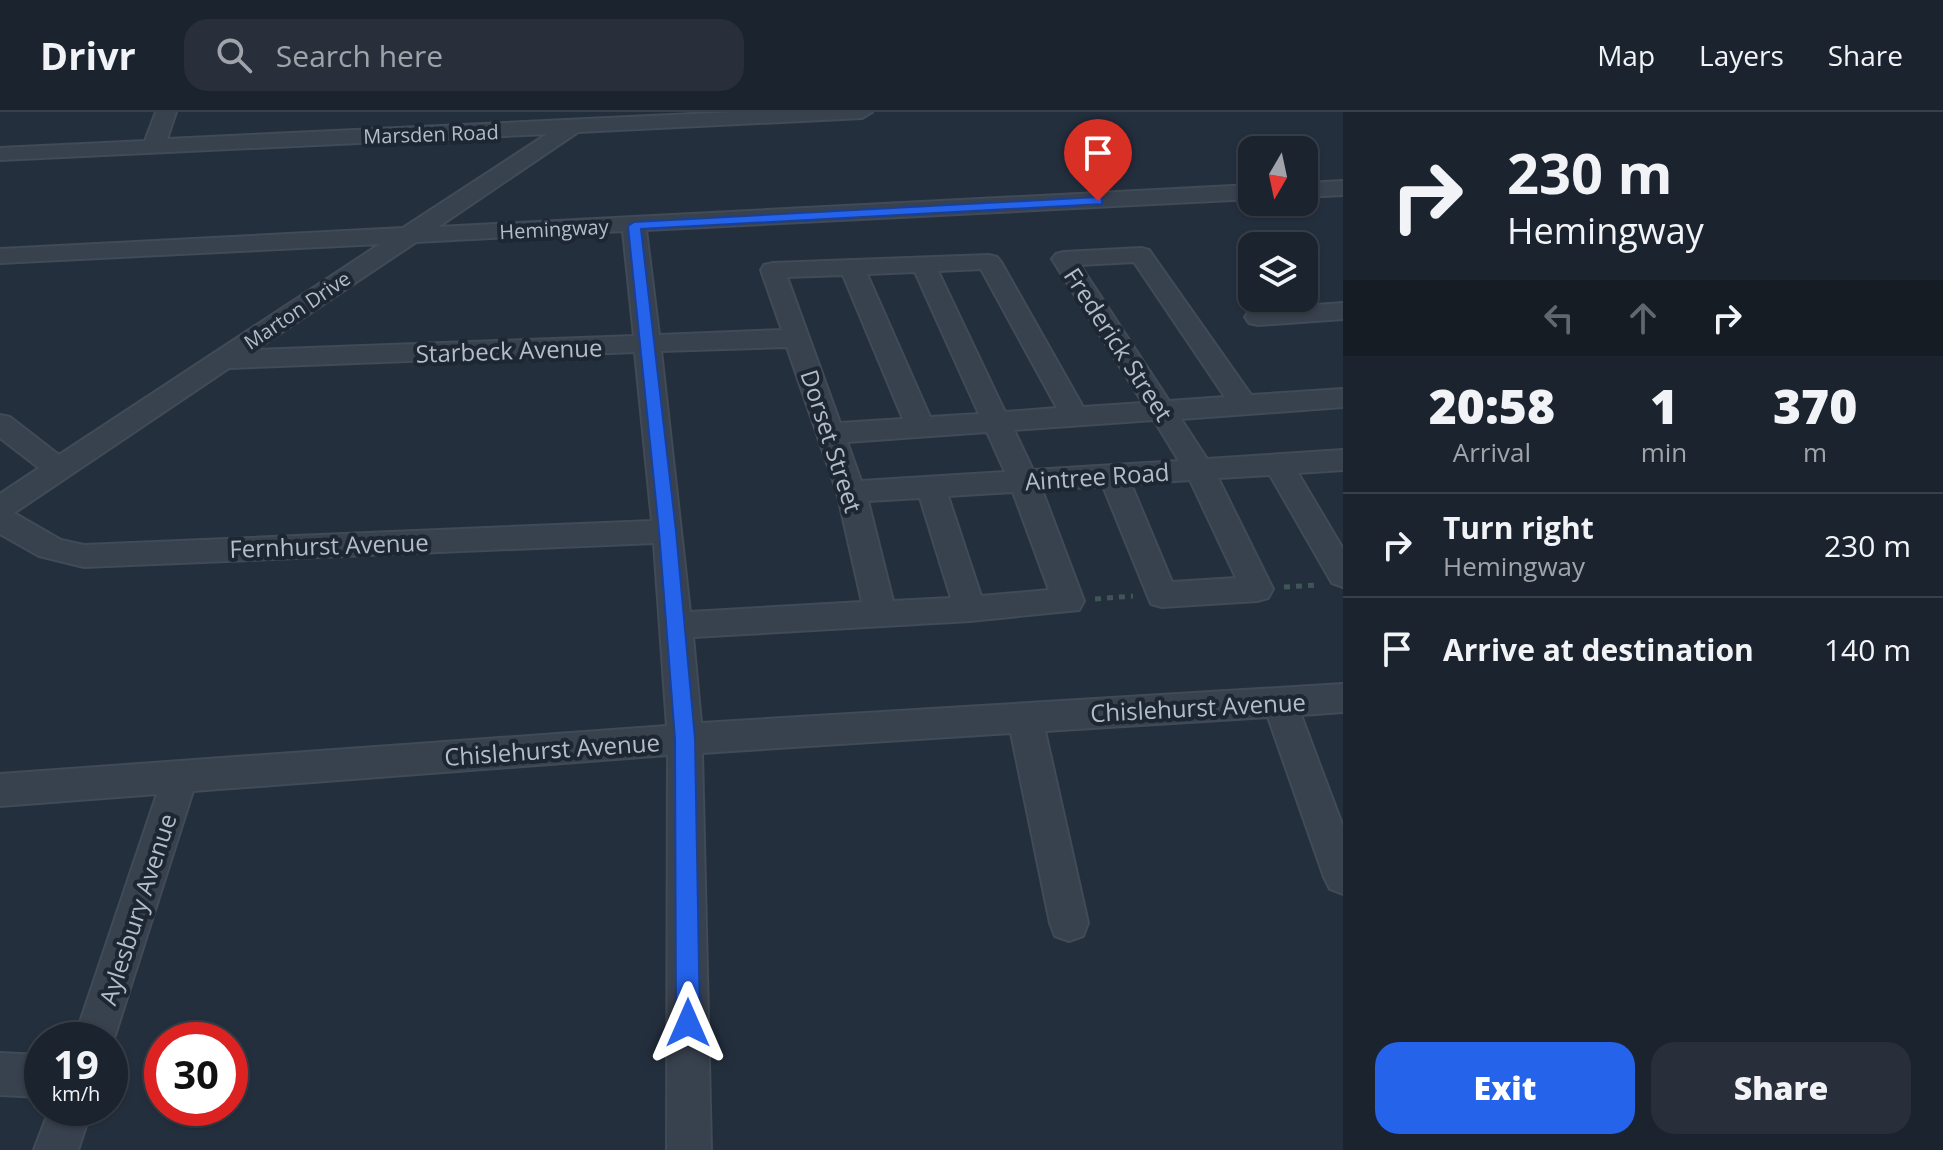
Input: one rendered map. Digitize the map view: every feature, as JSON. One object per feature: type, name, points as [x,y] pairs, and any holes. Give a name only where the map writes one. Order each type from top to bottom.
[{"type":"street","points":[[154,146],[166,112]]},
{"type":"street","points":[[368,136],[371,112]]},
{"type":"street","name":"Marton Drive","points":[[0,508],[594,112]]},
{"type":"street","name":"Marsden Road","points":[[0,154],[862,112]]},
{"type":"street","points":[[1318,189],[1343,188]]},
{"type":"street","name":"Hemingway","points":[[0,256],[1238,193]]},
{"type":"street","points":[[634,226],[668,531],[685,739],[689,1150]]},
{"type":"street","name":"Frederick Street","points":[[1244,405],[1141,255],[1064,259],[1199,469],[1257,589]]},
{"type":"street","points":[[920,426],[852,267],[989,262],[1075,416]]},
{"type":"street","points":[[675,625],[1068,601],[1024,481],[923,264]]},
{"type":"street","name":"Dorset Street","points":[[852,267],[773,270],[833,433],[881,614]]},
{"type":"street","points":[[1258,317],[1343,311]]},
{"type":"street","name":"Starbeck Avenue","points":[[221,360],[798,338]]},
{"type":"street","points":[[833,433],[1343,398]]},
{"type":"street","points":[[0,424],[59,469]]},
{"type":"street","name":"Aintree Road","points":[[851,492],[1343,460]]},
{"type":"street","points":[[1278,464],[1336,580]]},
{"type":"street","points":[[1113,475],[1162,595],[1257,589]]},
{"type":"street","points":[[931,487],[970,609]]},
{"type":"street","name":"Fernhurst Avenue","points":[[0,519],[44,547],[62,554],[84,556],[668,531]]},
{"type":"street","name":"Chislehurst Avenue","points":[[0,790],[685,739],[1343,698]]},
{"type":"street","points":[[1280,704],[1343,877]]},
{"type":"street","points":[[1025,716],[1069,923]]},
{"type":"street","name":"Aylesbury Avenue","points":[[100,1022],[180,778]]},
{"type":"street","points":[[0,1074],[24,1075]]},
{"type":"street","points":[[56,1150],[65,1126]]},
{"type":"path","points":[[1257,589],[1336,580]]},
{"type":"path","points":[[1068,601],[1162,595]]},
{"type":"route","points":[[688,1023],[685,739],[668,531],[634,226],[1098,201]]}]
